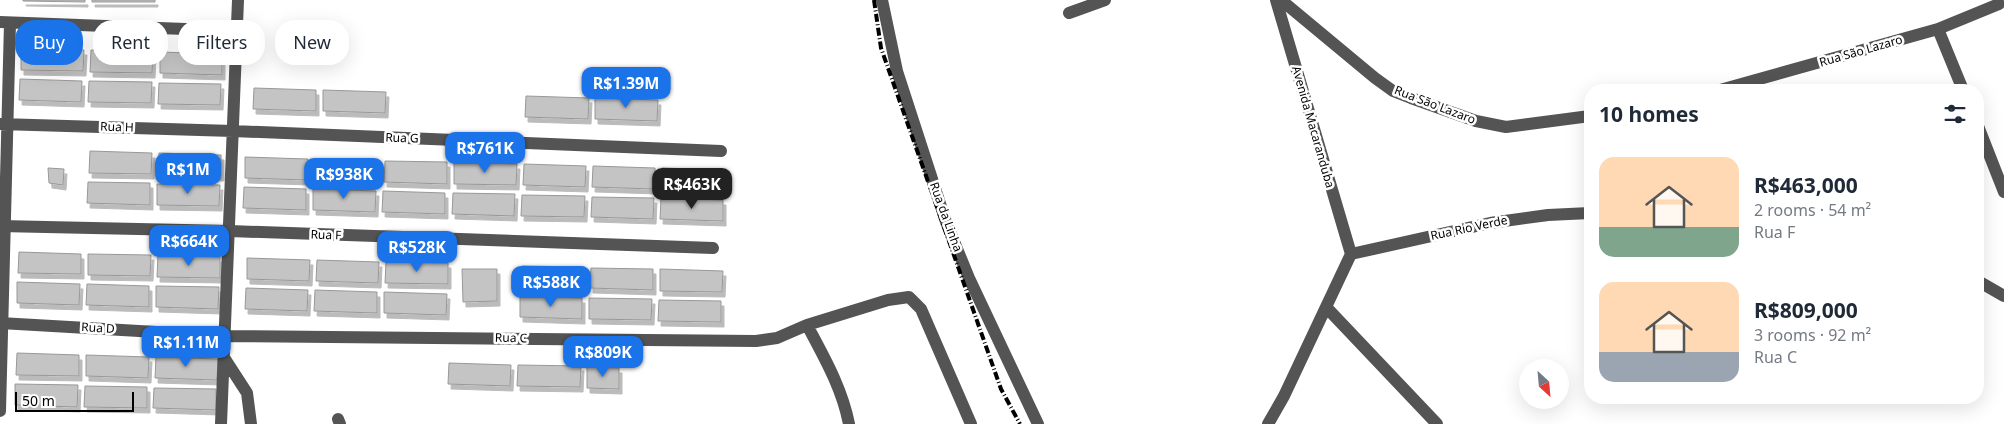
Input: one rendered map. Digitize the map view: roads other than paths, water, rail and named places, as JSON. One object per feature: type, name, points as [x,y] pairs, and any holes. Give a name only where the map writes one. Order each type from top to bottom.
[{"type":"street","points":[[238,0],[238,20]]},
{"type":"street","name":"Rua da Linha","points":[[882,0],[897,70],[946,222],[969,278],[1038,424]]},
{"type":"street","points":[[1069,13],[1105,0]]},
{"type":"street","name":"Avenida Macaranduba","points":[[1276,0],[1350,254]]},
{"type":"street","name":"Rua São Lazaro","points":[[1281,0],[1375,78],[1394,91],[1411,98],[1476,121],[1506,127],[1584,117]]},
{"type":"street","name":"Rua São Lazaro","points":[[1741,84],[1938,29],[1999,4]]},
{"type":"street","points":[[0,411],[5,23],[178,29]]},
{"type":"street","points":[[1938,29],[1961,84]]},
{"type":"street","points":[[222,422],[236,65]]},
{"type":"street","name":"Rua H","points":[[4,124],[233,131]]},
{"type":"street","name":"Rua G","points":[[233,131],[721,152]]},
{"type":"street","points":[[1984,141],[2004,192]]},
{"type":"street","name":"Rua Rio Verde","points":[[1350,254],[1490,223],[1548,215],[1584,213]]},
{"type":"street","name":"Rua F","points":[[2,226],[230,231],[713,248]]},
{"type":"street","points":[[1268,424],[1350,254]]},
{"type":"street","points":[[1984,284],[2004,296]]},
{"type":"street","name":"Rua C","points":[[226,336],[756,340],[777,338],[807,325],[888,300],[909,297],[921,308],[971,424]]},
{"type":"street","points":[[1326,307],[1437,424]]},
{"type":"street","name":"Rua D","points":[[1,323],[226,336]]},
{"type":"street","points":[[807,325],[838,384],[849,424]]},
{"type":"street","points":[[225,359],[247,392],[252,424]]},
{"type":"railway","points":[[874,0],[881,48],[1001,389],[1020,424]]}]
